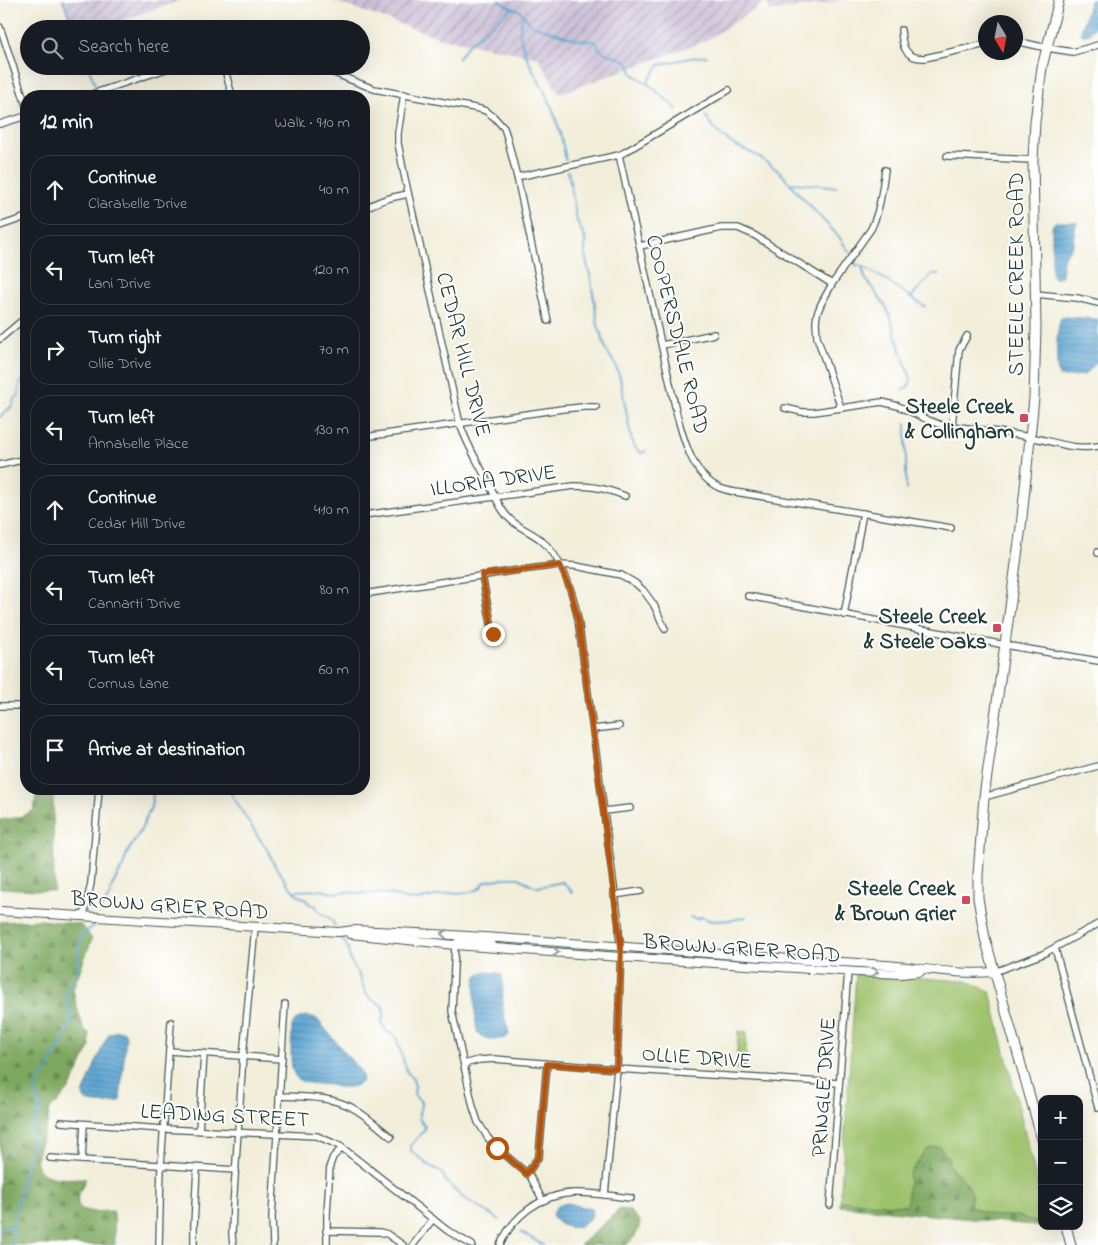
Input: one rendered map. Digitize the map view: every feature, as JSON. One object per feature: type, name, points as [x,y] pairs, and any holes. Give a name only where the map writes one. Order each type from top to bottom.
[{"type":"main road","name":"STEELE CREEK ROAD","points":[[1038,1125],[994,972],[983,929],[978,898],[984,797],[1021,527],[1031,437],[1036,365],[1033,160],[1038,96],[1059,0]]},
{"type":"main road","name":"BROWN GRIER ROAD","points":[[0,911],[338,932],[354,930],[399,932],[897,966],[934,971],[994,972]]},
{"type":"main road","name":"BROWN GRIER ROAD","points":[[338,932],[455,945],[620,957],[901,974],[934,971]]},
{"type":"main road","points":[[455,945],[460,941],[528,945],[545,941]]},
{"type":"main road","points":[[1067,1230],[1071,1245]]},
{"type":"street","points":[[0,27],[21,90]]},
{"type":"street","points":[[901,30],[904,48],[909,54],[917,58],[925,58],[978,46]]},
{"type":"street","points":[[1023,43],[1073,52],[1098,45]]},
{"type":"street","points":[[104,90],[148,75]]},
{"type":"street","points":[[226,75],[230,90]]},
{"type":"street","points":[[340,75],[374,89],[480,109],[494,117],[504,128],[517,177],[548,321]]},
{"type":"street","points":[[517,177],[619,155],[729,90]]},
{"type":"street","name":"CEDAR HILL DRIVE","points":[[404,94],[399,121],[398,143],[460,424],[467,444],[502,510],[517,525],[542,540],[552,552],[560,565],[576,607],[621,946],[617,1069],[605,1195]]},
{"type":"street","points":[[0,124],[20,118]]},
{"type":"street","name":"COOPERSDALE ROAD","points":[[619,155],[683,436],[696,464],[706,478],[719,487],[735,492],[951,528]]},
{"type":"street","points":[[947,156],[1033,160]]},
{"type":"street","points":[[841,408],[817,337],[817,314],[832,284],[874,223],[885,170]]},
{"type":"street","points":[[370,205],[408,194]]},
{"type":"street","points":[[0,226],[20,219]]},
{"type":"street","points":[[640,246],[721,228],[738,228],[754,234],[832,284]]},
{"type":"street","points":[[1035,294],[1098,302]]},
{"type":"street","points":[[0,339],[20,322]]},
{"type":"street","points":[[662,345],[714,334]]},
{"type":"street","points":[[952,426],[959,350],[967,336]]},
{"type":"street","points":[[785,408],[814,412],[873,402],[891,403],[941,425],[1031,437],[1070,447],[1098,446]]},
{"type":"street","points":[[370,436],[569,408],[596,407]]},
{"type":"street","points":[[0,465],[20,460]]},
{"type":"street","name":"ILLORIA DRIVE","points":[[370,514],[574,486],[601,487],[625,496]]},
{"type":"street","points":[[844,615],[863,513]]},
{"type":"street","points":[[370,593],[482,575],[560,565],[576,566],[621,575],[629,579],[649,597],[665,629]]},
{"type":"street","points":[[482,575],[493,634]]},
{"type":"street","points":[[748,596],[1098,661]]},
{"type":"street","points":[[0,706],[20,706]]},
{"type":"street","points":[[593,729],[619,726]]},
{"type":"street","points":[[984,797],[1098,766]]},
{"type":"street","points":[[84,916],[91,884],[98,795]]},
{"type":"street","points":[[604,811],[630,808]]},
{"type":"street","points":[[614,895],[641,891]]},
{"type":"street","name":"BROWN GRIER ROAD","points":[[994,972],[1034,958],[1098,924]]},
{"type":"street","points":[[233,1245],[233,1207],[243,1056],[255,926]]},
{"type":"street","points":[[455,945],[452,1011],[478,1122],[497,1148],[533,1181],[543,1201]]},
{"type":"street","points":[[1055,948],[1098,1108]]},
{"type":"street","name":"PRINGLE DRIVE","points":[[830,1205],[848,971]]},
{"type":"street","points":[[273,1245],[272,1217],[285,1004]]},
{"type":"street","points":[[159,1245],[161,1165],[171,1022]]},
{"type":"street","points":[[169,1051],[282,1058]]},
{"type":"street","points":[[199,1130],[204,1054]]},
{"type":"street","name":"OLLIE DRIVE","points":[[464,1064],[487,1059],[840,1083]]},
{"type":"street","points":[[527,1174],[539,1156],[547,1064]]},
{"type":"street","points":[[279,1096],[318,1098],[345,1104],[356,1110],[391,1137]]},
{"type":"street","name":"LEADING STREET","points":[[61,1122],[317,1136],[342,1148],[461,1243],[472,1245]]},
{"type":"street","points":[[82,1160],[84,1124]]},
{"type":"street","points":[[327,1245],[326,1230],[330,1165],[333,1158],[342,1148]]},
{"type":"street","points":[[50,1158],[236,1170]]},
{"type":"street","points":[[194,1245],[197,1168]]},
{"type":"street","points":[[500,1245],[528,1208],[555,1196],[573,1193],[631,1198]]},
{"type":"street","points":[[412,1245],[433,1219]]},
{"type":"street","points":[[326,1230],[380,1232],[387,1234],[403,1245]]},
{"type":"shaded area","points":[[63,0],[182,0],[123,20],[71,20]]},
{"type":"shaded area","points":[[330,0],[844,0],[770,12],[767,1],[705,41],[559,94],[538,57],[441,38]]},
{"type":"green space","points":[[36,795],[53,795],[54,891],[0,888],[0,820],[18,817],[34,810]]},
{"type":"green space","points":[[40,920],[79,924],[92,939],[73,989],[84,1030],[89,1033],[90,1047],[70,1088],[57,1104],[51,1108],[48,1115],[48,1123],[38,1150],[37,1164],[39,1170],[50,1176],[58,1178],[86,1178],[78,1197],[78,1203],[84,1210],[96,1212],[113,1211],[115,1245],[0,1245],[0,922]]},
{"type":"green space","points":[[856,974],[967,981],[990,991],[1038,1185],[1038,1223],[1018,1216],[994,1216],[969,1206],[972,1193],[964,1180],[949,1166],[907,1206],[840,1201]]},
{"type":"green space","points":[[738,1031],[747,1032],[745,1069],[736,1069]]},
{"type":"green space","points":[[939,1146],[948,1157],[949,1166],[964,1180],[972,1193],[970,1207],[994,1216],[1018,1216],[1038,1223],[1038,1226],[840,1206],[840,1201],[907,1206],[909,1174],[927,1149]]},
{"type":"green space","points":[[620,1209],[630,1211],[640,1221],[638,1232],[626,1245],[580,1245]]},
{"type":"water","points":[[1090,0],[1098,0],[1096,22],[1091,32],[1082,35],[1081,31]]},
{"type":"water","points":[[1056,222],[1077,222],[1073,245],[1063,259],[1062,276],[1054,278],[1052,275],[1052,229],[1053,224]]},
{"type":"water","points":[[1061,318],[1098,319],[1098,360],[1084,375],[1059,376],[1057,338]]},
{"type":"water","points":[[484,972],[502,975],[503,1011],[509,1035],[504,1038],[484,1038],[477,1031],[475,983],[476,977]]},
{"type":"water","points":[[307,1016],[317,1019],[361,1072],[363,1080],[360,1083],[353,1087],[339,1087],[306,1082],[299,1080],[295,1076],[291,1047],[292,1026],[298,1019]]},
{"type":"water","points":[[123,1031],[126,1037],[120,1101],[94,1103],[87,1101],[84,1099],[83,1094],[104,1043],[109,1034]]},
{"type":"water","points":[[567,1203],[591,1209],[592,1215],[585,1223],[576,1227],[560,1224],[556,1222],[552,1215],[557,1206]]},
{"type":"waterway","points":[[63,0],[71,20]]},
{"type":"waterway","points":[[499,0],[509,7],[520,11],[532,25],[575,39],[596,42],[605,53],[627,61],[633,74],[647,83],[677,109]]},
{"type":"waterway","points":[[458,59],[469,44],[512,8]]},
{"type":"waterway","points":[[524,16],[520,25],[523,48],[551,105],[566,161]]},
{"type":"waterway","points":[[647,83],[660,65],[707,56]]},
{"type":"waterway","points":[[91,75],[96,87]]},
{"type":"waterway","points":[[706,116],[718,133],[734,145],[758,156],[780,172],[840,238],[849,252]]},
{"type":"waterway","points":[[568,171],[577,221],[585,238],[585,255],[598,325],[606,350],[615,364],[620,378],[631,437],[635,447],[641,453],[646,451]]},
{"type":"waterway","points":[[791,183],[837,187]]},
{"type":"waterway","points":[[854,262],[856,265],[862,266],[886,280],[925,307]]},
{"type":"waterway","points":[[862,266],[865,278],[886,307],[890,316],[911,379],[909,386],[902,391]]},
{"type":"waterway","points":[[910,298],[932,274],[940,274]]},
{"type":"waterway","points":[[0,417],[12,406],[14,400],[19,395],[20,383]]},
{"type":"waterway","points":[[906,423],[906,489]]},
{"type":"waterway","points":[[102,908],[110,895],[112,886],[123,866],[127,853],[139,834],[151,807],[153,795]]},
{"type":"waterway","points":[[232,795],[268,851],[275,866],[291,888],[297,895],[306,899],[308,903],[316,906],[319,912],[331,919],[335,926]]},
{"type":"waterway","points":[[294,891],[322,890],[332,893],[390,894],[404,899],[416,900],[452,893],[471,892],[479,889],[487,881],[519,878],[538,887],[563,882],[572,892]]},
{"type":"waterway","points":[[690,917],[697,919],[701,917],[711,921],[746,917]]},
{"type":"waterway","points":[[12,1245],[13,1225],[31,1148],[34,1123],[41,1107],[35,1092],[39,1080],[47,1070],[67,1033],[72,1019],[67,1003],[67,989],[76,974],[80,936],[94,926]]},
{"type":"waterway","points":[[342,938],[348,948],[350,960],[358,973],[366,994],[383,1006],[383,1025],[386,1031],[396,1037],[407,1072],[413,1079],[415,1086],[414,1095],[421,1102],[419,1117],[425,1129],[410,1146],[411,1151],[428,1165],[442,1173],[446,1181],[461,1196],[500,1220]]},
{"type":"waterway","points":[[0,1229],[13,1225]]},
{"type":"waterway","points":[[521,1232],[543,1245]]},
{"type":"place","name":"Steele Creek & Collingham","points":[[1024,418]]},
{"type":"place","name":"Steele Creek & Steele Oaks","points":[[997,628]]},
{"type":"place","name":"Steele Creek & Brown Grier","points":[[966,900]]},
{"type":"route","points":[[493,634],[482,575],[560,565],[570,588],[578,619],[621,946],[617,1069],[547,1064],[538,1158],[527,1174],[497,1148]]}]
